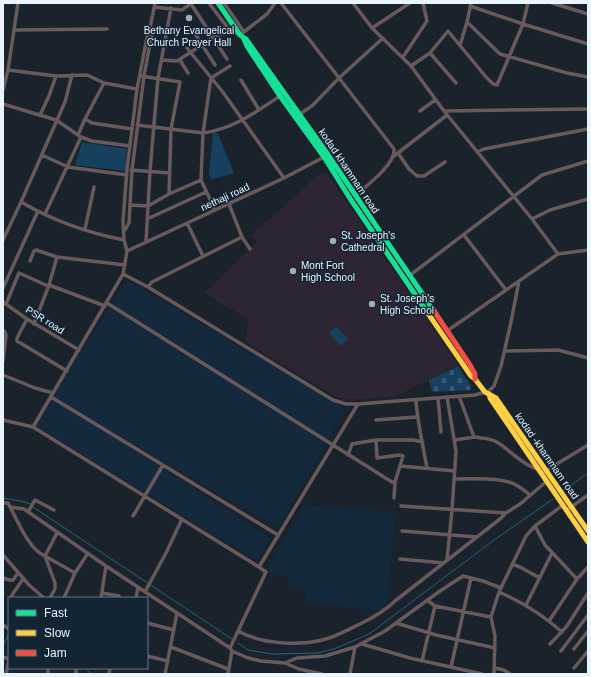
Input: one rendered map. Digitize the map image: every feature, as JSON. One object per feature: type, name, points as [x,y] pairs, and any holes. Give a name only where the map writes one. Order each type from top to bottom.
[{"type":"main road","name":"kodad khammam road","points":[[218,3],[300,114],[353,198],[407,277],[471,376],[487,393]]},
{"type":"main road","name":"kodad khammam road","points":[[242,35],[247,46],[280,96],[326,156]]},
{"type":"main road","name":"kodad khammam road","points":[[407,277],[447,331],[475,374],[475,379]]},
{"type":"main road","points":[[487,393],[542,471]]},
{"type":"main road","name":"kodad -khammam road","points":[[487,393],[496,398],[588,542]]},
{"type":"main road","name":"kodad -khammam road","points":[[542,471],[560,500],[588,531]]},
{"type":"street","points":[[3,90],[8,70],[18,3]]},
{"type":"street","points":[[124,231],[129,223],[136,89],[155,5],[182,10],[191,3],[227,59]]},
{"type":"street","points":[[209,3],[230,31],[242,35]]},
{"type":"street","points":[[224,3],[242,35]]},
{"type":"street","points":[[242,35],[267,14],[276,3]]},
{"type":"street","points":[[281,3],[393,147],[395,152],[394,157]]},
{"type":"street","points":[[352,3],[372,28],[411,66],[435,100],[532,219],[558,254]]},
{"type":"street","points":[[372,28],[410,3]]},
{"type":"street","points":[[403,57],[427,21],[423,3]]},
{"type":"street","points":[[411,66],[430,53],[448,30],[495,86],[498,84],[509,58],[528,3]]},
{"type":"street","points":[[552,3],[588,14]]},
{"type":"street","points":[[460,45],[471,5],[522,24],[588,44]]},
{"type":"street","points":[[146,242],[158,78],[171,8]]},
{"type":"street","points":[[467,22],[500,54],[509,58],[588,77]]},
{"type":"street","points":[[14,30],[107,28]]},
{"type":"street","points":[[33,427],[123,274],[127,251],[124,240],[124,221],[127,169],[130,146],[152,33],[150,28]]},
{"type":"street","points":[[162,60],[174,62],[180,60],[213,37],[230,31]]},
{"type":"street","points":[[194,32],[215,65]]},
{"type":"street","points":[[300,114],[313,105],[339,78],[383,38]]},
{"type":"street","points":[[187,48],[222,91],[284,178]]},
{"type":"street","points":[[430,53],[456,83]]},
{"type":"street","points":[[180,60],[188,73]]},
{"type":"street","points":[[214,210],[201,180],[203,132],[211,78],[230,66]]},
{"type":"street","points":[[8,70],[56,76],[87,75],[104,83],[136,89]]},
{"type":"street","points":[[3,240],[22,202],[69,91],[72,75]]},
{"type":"street","points":[[40,115],[56,76]]},
{"type":"street","points":[[139,76],[180,82],[171,129],[169,194]]},
{"type":"street","points":[[241,80],[259,110]]},
{"type":"street","points":[[45,214],[68,167],[85,119],[104,83]]},
{"type":"street","points":[[85,119],[92,123],[211,132],[243,121],[280,96]]},
{"type":"street","points":[[420,111],[435,100]]},
{"type":"street","points":[[3,104],[56,120],[80,136],[92,141],[130,146]]},
{"type":"street","points":[[444,111],[588,109]]},
{"type":"street","points":[[353,198],[388,166],[398,153],[447,115]]},
{"type":"street","points":[[477,152],[484,149],[588,129]]},
{"type":"street","points":[[398,153],[409,170],[417,176],[424,176],[445,162]]},
{"type":"street","points":[[42,155],[68,167],[127,175]]},
{"type":"street","name":"nethaji road","points":[[127,251],[284,178],[326,156]]},
{"type":"street","points":[[407,277],[542,176],[588,161]]},
{"type":"street","points":[[127,169],[170,173]]},
{"type":"street","points":[[126,205],[148,206],[169,194],[201,180]]},
{"type":"street","points":[[85,229],[94,187]]},
{"type":"street","points":[[147,219],[206,192]]},
{"type":"street","points":[[532,219],[550,210],[588,199]]},
{"type":"street","points":[[22,202],[38,211],[85,229],[124,240]]},
{"type":"street","points":[[229,204],[242,236],[250,249]]},
{"type":"street","points":[[3,288],[38,211]]},
{"type":"street","points":[[187,223],[203,256]]},
{"type":"street","points":[[464,235],[506,290]]},
{"type":"street","points":[[148,287],[152,282],[242,236]]},
{"type":"street","points":[[30,261],[36,250],[57,257],[124,265]]},
{"type":"street","points":[[447,331],[558,254],[588,250]]},
{"type":"street","points":[[34,324],[49,285],[57,257]]},
{"type":"street","points":[[4,303],[19,274],[106,304],[348,455],[392,482],[395,482]]},
{"type":"street","points":[[123,274],[148,287],[334,400],[346,404],[417,400],[487,393],[494,386],[505,351],[519,281]]},
{"type":"street","name":"PSR road","points":[[4,303],[34,324],[79,350]]},
{"type":"street","points":[[27,319],[17,338],[17,341],[67,371]]},
{"type":"street","points":[[3,330],[6,335],[3,361]]},
{"type":"street","points":[[505,351],[558,350],[588,358]]},
{"type":"street","points":[[3,376],[52,395],[278,535]]},
{"type":"street","points":[[459,396],[474,437]]},
{"type":"street","points":[[446,561],[450,535],[456,451],[447,397]]},
{"type":"street","points":[[438,398],[441,432]]},
{"type":"street","points":[[417,400],[417,417],[427,468]]},
{"type":"street","points":[[259,567],[358,404]]},
{"type":"street","points":[[376,420],[417,417]]},
{"type":"street","points":[[3,420],[33,427],[266,572],[231,648],[228,674]]},
{"type":"street","points":[[454,440],[474,437],[488,439],[496,442],[525,464],[542,471],[588,445]]},
{"type":"street","points":[[348,455],[352,444],[376,440],[413,440],[423,442]]},
{"type":"street","points":[[376,440],[377,458],[402,456],[403,459],[395,482],[394,498]]},
{"type":"street","points":[[133,516],[163,465]]},
{"type":"street","points":[[400,466],[455,471]]},
{"type":"street","points":[[454,479],[507,481],[516,485],[530,495]]},
{"type":"street","points":[[238,631],[259,640],[285,643],[322,640],[352,628],[386,609],[547,481]]},
{"type":"street","points":[[494,674],[495,636],[491,618],[500,590],[526,536],[535,526],[588,495]]},
{"type":"street","points":[[28,512],[34,500],[54,510]]},
{"type":"street","points":[[3,503],[8,503],[31,543],[38,552],[76,573]]},
{"type":"street","points":[[401,506],[506,513]]},
{"type":"street","points":[[10,507],[24,509],[145,592],[248,658],[261,661],[285,663],[299,669],[322,674]]},
{"type":"street","points":[[145,592],[182,519]]},
{"type":"street","points":[[535,526],[552,553],[577,580]]},
{"type":"street","points":[[402,531],[477,537]]},
{"type":"street","points":[[44,556],[57,533]]},
{"type":"street","points":[[64,597],[88,553]]},
{"type":"street","points":[[526,605],[552,553]]},
{"type":"street","points":[[3,555],[23,579],[43,597]]},
{"type":"street","points":[[44,556],[55,583],[55,589],[51,597]]},
{"type":"street","points":[[400,560],[446,561]]},
{"type":"street","points":[[512,564],[540,578]]},
{"type":"street","points":[[101,597],[106,566]]},
{"type":"street","points":[[549,620],[588,567]]},
{"type":"street","points":[[3,578],[13,580],[18,573]]},
{"type":"street","points":[[285,663],[297,658],[325,656],[356,647],[386,631],[427,600],[463,576],[500,590],[520,601],[549,620],[562,632]]},
{"type":"street","points":[[451,667],[471,578]]},
{"type":"street","points":[[11,597],[23,579]]},
{"type":"street","points":[[136,597],[138,587]]},
{"type":"street","points":[[102,593],[119,596]]},
{"type":"street","points":[[550,644],[562,632],[588,593]]},
{"type":"street","points":[[427,600],[435,606],[491,618]]},
{"type":"street","points":[[422,661],[435,606]]},
{"type":"street","points":[[165,674],[177,613]]},
{"type":"street","points":[[561,651],[588,615]]},
{"type":"street","points":[[148,623],[174,630]]},
{"type":"street","points":[[396,623],[429,633],[495,648]]},
{"type":"street","points":[[574,649],[588,631]]},
{"type":"street","points":[[362,644],[422,661],[482,674]]},
{"type":"street","points":[[171,647],[228,669]]},
{"type":"street","points":[[350,674],[356,647]]},
{"type":"street","points":[[574,668],[588,650]]},
{"type":"street","points":[[148,656],[168,661]]},
{"type":"street","points":[[495,668],[504,670],[510,674]]},
{"type":"street","points":[[299,669],[299,674]]},
{"type":"shaded area","points":[[322,172],[327,173],[458,365],[394,397],[357,399],[338,398],[245,342],[248,322],[245,317],[204,293],[257,242],[251,235]]},
{"type":"shaded area","points":[[127,280],[346,409],[278,528],[52,397]]},
{"type":"shaded area","points":[[54,399],[271,538],[257,561],[36,426]]},
{"type":"shaded area","points":[[305,505],[396,512],[386,611],[305,603],[306,590],[288,588],[289,576],[269,574],[270,561]]},
{"type":"green space","points":[[213,132],[218,134],[234,173],[212,180],[209,174]]},
{"type":"green space","points":[[82,142],[127,149],[125,171],[75,165]]},
{"type":"green space","points":[[336,326],[348,339],[341,346],[329,333]]},
{"type":"green space","points":[[458,366],[471,386],[471,390],[432,392],[429,380]]},
{"type":"waterway","points":[[563,491],[588,473]]},
{"type":"waterway","points":[[3,498],[30,504]]},
{"type":"waterway","points":[[238,643],[248,650],[272,654],[317,653],[334,649],[369,634],[494,540],[553,499]]},
{"type":"waterway","points":[[33,507],[232,639]]},
{"type":"waterway","points":[[3,645],[8,636]]},
{"type":"waterway","points":[[86,669],[92,674]]},
{"type":"traffic: fast","points":[[218,3],[240,35],[246,39],[324,149],[434,311]]},
{"type":"traffic: fast","points":[[243,37],[247,46],[280,96],[324,157],[351,200],[427,312]]},
{"type":"traffic: slow","points":[[427,312],[471,376],[485,392],[496,398],[588,531]]},
{"type":"traffic: slow","points":[[489,394],[490,398],[588,542]]},
{"type":"traffic: jam","points":[[434,311],[470,365],[475,374],[475,379]]},
{"type":"place","name":"Bethany Evangelical Church Prayer Hall","points":[[189,18]]},
{"type":"place","name":"St. Joseph's Cathedral","points":[[333,241]]},
{"type":"place","name":"Mont Fort High School","points":[[293,271]]},
{"type":"place","name":"St. Joseph's High School","points":[[372,304]]}]
